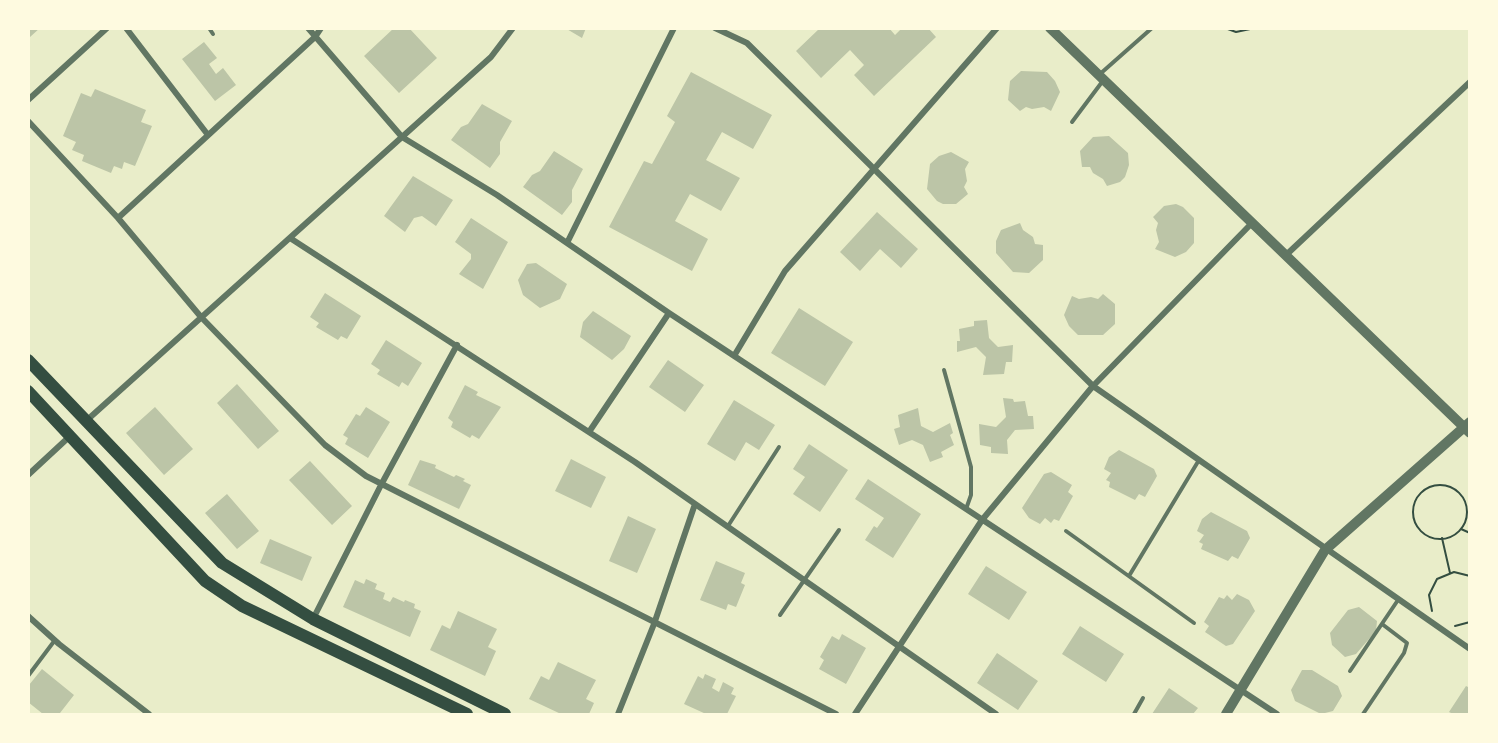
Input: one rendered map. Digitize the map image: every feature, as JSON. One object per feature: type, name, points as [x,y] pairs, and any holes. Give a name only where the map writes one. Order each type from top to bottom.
[{"type":"main road","points":[[28,360],[222,563],[313,619],[505,714]]},
{"type":"main road","points":[[28,391],[205,581],[242,606],[461,713]]},
{"type":"street","points":[[28,100],[107,28]]},
{"type":"street","points":[[126,28],[208,135]]},
{"type":"street","points":[[308,28],[402,137],[497,195],[669,313],[1277,714]]},
{"type":"street","points":[[118,218],[315,37],[321,28]]},
{"type":"street","points":[[86,421],[491,57],[513,28]]},
{"type":"street","points":[[567,243],[674,28]]},
{"type":"street","points":[[715,28],[747,44],[872,170],[1094,386],[1325,550],[1470,649]]},
{"type":"street","points":[[734,356],[785,272],[997,28]]},
{"type":"street","points":[[1050,28],[1284,257],[1467,427],[1325,550],[1242,691],[1226,714]]},
{"type":"street","points":[[1284,257],[1470,82]]},
{"type":"street","points":[[28,121],[118,218],[201,317],[325,445],[381,485],[836,714]]},
{"type":"street","points":[[855,714],[982,520],[1094,386],[1251,224]]},
{"type":"street","points":[[290,238],[589,432],[728,526],[996,714]]},
{"type":"street","points":[[589,432],[669,313]]},
{"type":"street","points":[[313,619],[381,485],[457,345]]},
{"type":"street","points":[[28,475],[69,437]]},
{"type":"street","points":[[618,714],[654,624],[695,504]]},
{"type":"street","points":[[28,616],[54,640],[149,714]]},
{"type":"street","points":[[461,713],[466,695]]},
{"type":"lane","points":[[209,28],[213,34]]},
{"type":"lane","points":[[1072,122],[1102,77],[1152,28]]},
{"type":"lane","points":[[944,370],[971,467],[971,495],[966,510]]},
{"type":"lane","points":[[728,526],[779,447]]},
{"type":"lane","points":[[1129,576],[1199,460]]},
{"type":"lane","points":[[780,615],[839,530]]},
{"type":"lane","points":[[1066,531],[1194,623]]},
{"type":"lane","points":[[1350,671],[1398,600]]},
{"type":"lane","points":[[1363,714],[1404,653],[1407,643],[1383,624]]},
{"type":"lane","points":[[28,676],[54,640]]},
{"type":"lane","points":[[1134,714],[1143,698]]},
{"type":"path","points":[[1225,28],[1236,32],[1255,28]]},
{"type":"path","points":[[1447,486],[1462,496],[1467,512],[1461,529],[1455,534],[1442,538],[1430,537],[1422,532],[1413,517],[1416,499],[1429,487],[1447,486]]},
{"type":"path","points":[[1461,529],[1470,533]]},
{"type":"path","points":[[1442,538],[1450,573]]},
{"type":"path","points":[[1432,613],[1429,604],[1432,586],[1437,579],[1450,573],[1470,576]]},
{"type":"path","points":[[1454,626],[1470,622]]},
{"type":"building","points":[[28,28],[40,28],[30,37]]},
{"type":"building","points":[[394,28],[409,28],[437,58],[399,93],[364,56]]},
{"type":"building","points":[[565,28],[586,28],[582,38]]},
{"type":"building","points":[[820,28],[889,28],[895,35],[902,28],[928,28],[936,37],[874,96],[854,75],[864,65],[850,50],[821,78],[796,51]]},
{"type":"building","points":[[204,42],[217,58],[209,64],[216,74],[223,68],[236,85],[215,101],[182,59]]},
{"type":"building","points":[[1021,71],[1047,72],[1055,81],[1060,92],[1051,111],[1044,107],[1032,109],[1026,107],[1020,111],[1008,100],[1010,81]]},
{"type":"building","points":[[691,72],[772,115],[753,149],[722,132],[706,160],[740,178],[721,211],[690,194],[675,221],[708,239],[692,271],[609,227],[644,161],[652,164],[675,122],[667,116]]},
{"type":"building","points":[[95,89],[146,110],[141,122],[152,126],[135,166],[124,162],[122,169],[114,166],[111,173],[82,161],[84,155],[72,150],[76,142],[63,136],[81,93],[91,97]]},
{"type":"building","points":[[482,104],[512,121],[500,142],[500,154],[490,168],[451,140],[461,127],[468,124]]},
{"type":"building","points":[[1109,136],[1128,153],[1129,165],[1125,177],[1120,182],[1107,186],[1090,167],[1082,167],[1080,151],[1093,137]]},
{"type":"building","points":[[554,151],[583,169],[572,190],[572,202],[562,215],[523,187],[532,175],[540,171]]},
{"type":"building","points":[[951,152],[969,162],[965,169],[967,181],[964,187],[968,194],[956,204],[943,204],[937,201],[927,189],[930,164],[939,156]]},
{"type":"building","points":[[413,176],[453,200],[436,226],[422,216],[414,218],[405,232],[384,216]]},
{"type":"building","points":[[1176,204],[1183,207],[1194,218],[1194,243],[1186,252],[1175,257],[1155,249],[1159,242],[1156,230],[1158,223],[1153,217],[1164,206]]},
{"type":"building","points":[[877,212],[918,249],[901,268],[880,249],[860,271],[840,252]]},
{"type":"building","points":[[471,218],[508,242],[483,289],[459,274],[471,259],[471,254],[455,242]]},
{"type":"building","points":[[1020,223],[1023,230],[1033,237],[1035,244],[1043,245],[1043,260],[1029,273],[1013,272],[996,253],[996,241],[1001,230]]},
{"type":"building","points":[[536,263],[567,284],[560,299],[540,308],[523,295],[518,280],[527,264]]},
{"type":"building","points":[[325,293],[361,316],[347,339],[341,336],[338,340],[316,327],[319,323],[310,317]]},
{"type":"building","points":[[1103,294],[1115,304],[1115,324],[1103,335],[1078,335],[1069,326],[1064,315],[1072,296],[1079,299],[1091,297],[1098,299]]},
{"type":"building","points":[[799,308],[853,342],[825,386],[771,353]]},
{"type":"building","points":[[593,311],[631,336],[624,349],[612,360],[580,337],[583,322]]},
{"type":"building","points":[[987,320],[989,338],[998,347],[1013,345],[1012,362],[1006,362],[1004,374],[983,375],[986,357],[976,347],[957,352],[957,341],[960,341],[959,329],[974,326],[974,321]]},
{"type":"building","points":[[386,340],[422,363],[408,386],[402,382],[399,387],[377,374],[380,370],[371,364]]},
{"type":"building","points":[[668,360],[704,385],[685,412],[649,387]]},
{"type":"building","points":[[237,384],[279,431],[258,449],[217,403]]},
{"type":"building","points":[[465,385],[478,392],[476,395],[501,407],[479,439],[472,435],[470,438],[451,427],[453,422],[448,418]]},
{"type":"building","points":[[1003,398],[1013,399],[1014,402],[1025,401],[1028,416],[1033,416],[1034,429],[1015,430],[1007,440],[1008,454],[991,453],[991,447],[980,445],[979,424],[996,427],[1006,417]]},
{"type":"building","points":[[734,400],[775,425],[759,450],[746,442],[735,461],[707,444]]},
{"type":"building","points":[[155,407],[193,449],[164,475],[126,433]]},
{"type":"building","points":[[366,407],[390,422],[368,458],[345,444],[348,438],[343,435],[356,414],[360,416]]},
{"type":"building","points":[[918,408],[921,426],[933,432],[950,423],[953,433],[950,435],[954,445],[941,452],[943,457],[930,462],[923,445],[912,440],[899,445],[894,429],[900,427],[898,415]]},
{"type":"building","points":[[809,444],[848,470],[820,512],[793,494],[805,477],[793,469]]},
{"type":"building","points":[[1119,450],[1154,469],[1157,476],[1145,497],[1139,494],[1135,500],[1109,487],[1110,482],[1106,480],[1111,473],[1104,469],[1109,457]]},
{"type":"building","points":[[571,459],[606,477],[591,508],[555,491]]},
{"type":"building","points":[[420,460],[436,465],[435,468],[454,477],[456,475],[465,479],[463,481],[471,485],[459,509],[408,485]]},
{"type":"building","points":[[310,461],[352,506],[332,525],[289,480]]},
{"type":"building","points":[[1051,472],[1072,485],[1068,492],[1073,496],[1059,521],[1054,519],[1051,523],[1045,518],[1040,524],[1029,518],[1022,508],[1044,474]]},
{"type":"building","points":[[868,479],[921,514],[893,558],[865,540],[874,526],[877,528],[884,518],[855,499]]},
{"type":"building","points":[[227,494],[259,531],[237,549],[205,513]]},
{"type":"building","points":[[1211,512],[1247,531],[1250,538],[1238,559],[1232,556],[1228,561],[1201,549],[1203,544],[1199,542],[1204,535],[1197,531],[1202,519]]},
{"type":"building","points":[[628,516],[656,529],[637,573],[609,561]]},
{"type":"building","points":[[270,539],[312,557],[302,581],[260,563]]},
{"type":"building","points":[[716,561],[745,573],[741,583],[745,585],[736,607],[728,604],[726,610],[700,600]]},
{"type":"building","points":[[986,566],[1027,592],[1009,620],[968,594]]},
{"type":"building","points":[[366,579],[377,584],[375,589],[385,593],[383,599],[390,602],[393,597],[404,602],[405,600],[415,604],[414,608],[421,611],[410,637],[343,607],[355,580],[364,584]]},
{"type":"building","points":[[1237,594],[1249,600],[1255,611],[1233,644],[1226,646],[1205,632],[1209,626],[1204,622],[1219,597],[1224,599],[1227,595],[1232,600]]},
{"type":"building","points":[[1359,607],[1377,621],[1376,631],[1356,654],[1345,657],[1332,645],[1330,633],[1348,610]]},
{"type":"building","points":[[458,611],[497,629],[488,647],[496,651],[485,676],[430,650],[442,625],[450,629]]},
{"type":"building","points":[[1080,626],[1124,654],[1106,682],[1062,654]]},
{"type":"building","points":[[842,634],[866,648],[846,684],[819,669],[824,660],[820,657],[832,636],[839,640]]},
{"type":"building","points":[[997,653],[1038,681],[1018,710],[977,683]]},
{"type":"building","points":[[558,662],[596,680],[586,699],[594,703],[589,714],[561,714],[529,699],[541,676],[549,680]]},
{"type":"building","points":[[42,669],[74,695],[60,713],[43,714],[28,702],[29,685]]},
{"type":"building","points":[[1302,670],[1312,670],[1338,686],[1342,696],[1333,711],[1321,714],[1295,701],[1291,690]]},
{"type":"building","points":[[705,674],[716,679],[712,688],[719,692],[723,682],[734,688],[731,694],[736,696],[727,714],[706,714],[684,704],[698,676],[703,679]]},
{"type":"building","points":[[1466,686],[1470,688],[1470,714],[1449,712]]},
{"type":"building","points":[[1169,688],[1198,708],[1193,714],[1152,714]]}]
